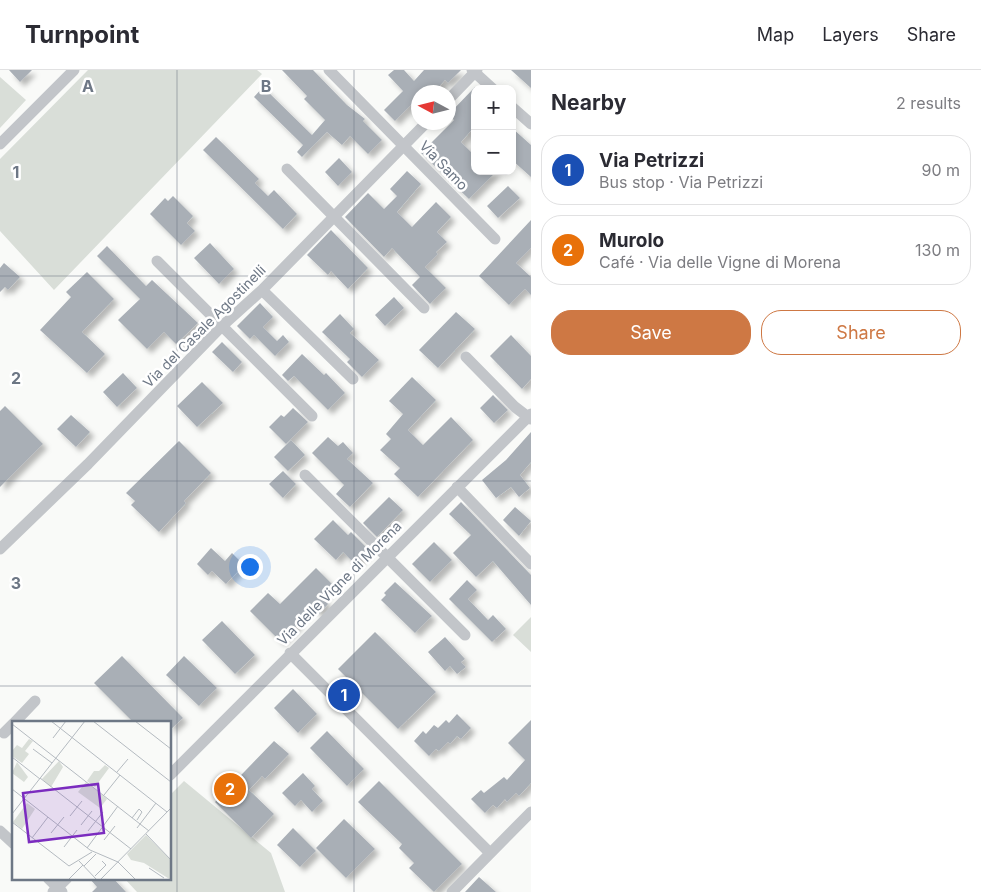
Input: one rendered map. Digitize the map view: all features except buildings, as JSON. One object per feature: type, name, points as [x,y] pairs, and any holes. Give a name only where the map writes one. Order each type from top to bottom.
[{"type":"street","points":[[0,144],[74,70]]},
{"type":"street","name":"Via Samo","points":[[329,70],[495,239]]},
{"type":"street","points":[[456,91],[475,70],[490,85]]},
{"type":"street","points":[[516,111],[531,124]]},
{"type":"street","name":"Via del Casale Agostinelli","points":[[0,549],[88,464],[221,327],[262,290],[419,130]]},
{"type":"street","points":[[287,169],[333,218],[424,308]]},
{"type":"street","points":[[157,261],[312,416]]},
{"type":"street","points":[[262,290],[353,380]]},
{"type":"street","points":[[466,357],[530,417]]},
{"type":"street","name":"Via delle Vigne di Morena","points":[[171,774],[290,653],[530,417]]},
{"type":"street","points":[[305,475],[465,635]]},
{"type":"street","points":[[457,488],[531,564]]},
{"type":"street","points":[[290,653],[490,853]]},
{"type":"street","points":[[15,721],[35,701]]},
{"type":"street","points":[[1,733],[12,724]]},
{"type":"street","points":[[452,892],[531,812]]},
{"type":"street","points":[[0,831],[12,842]]},
{"type":"street","points":[[50,880],[58,891],[66,880]]},
{"type":"shaded area","points":[[88,70],[257,70],[262,74],[54,290],[0,231],[0,159]]},
{"type":"shaded area","points":[[0,77],[26,100],[0,128]]},
{"type":"shaded area","points":[[531,617],[531,652],[513,635]]},
{"type":"shaded area","points":[[184,781],[271,853],[285,892],[137,892],[126,880],[171,880],[171,794]]},
{"type":"place","name":"Via Petrizzi","points":[[344,695]]},
{"type":"place","name":"Murolo","points":[[230,789]]}]
